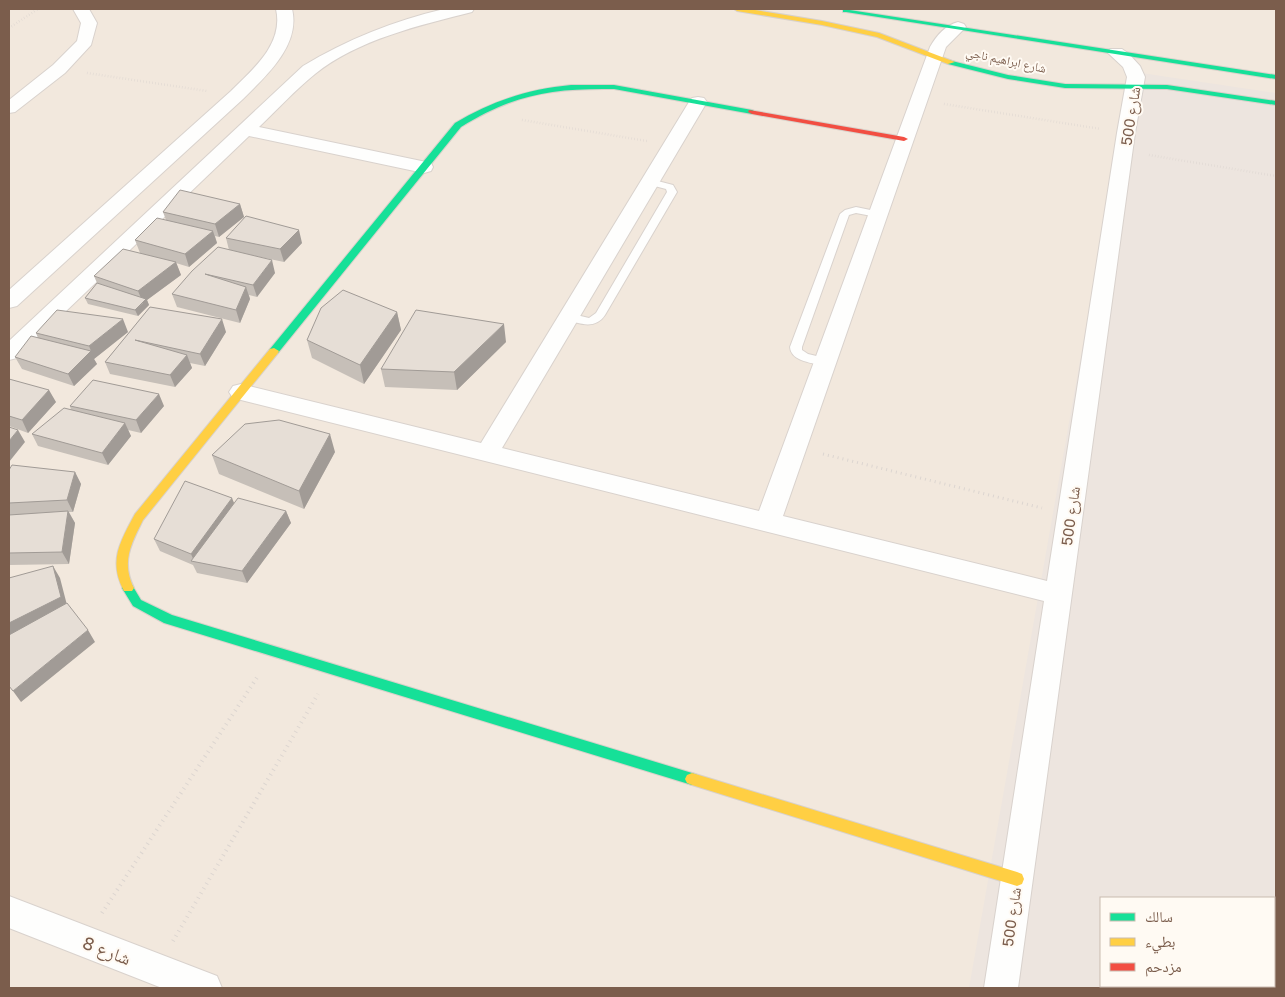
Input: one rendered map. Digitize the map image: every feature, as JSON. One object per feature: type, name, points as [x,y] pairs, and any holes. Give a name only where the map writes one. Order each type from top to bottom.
[{"type":"street","points":[[9,108],[59,68],[85,42],[89,22],[81,9]]},
{"type":"street","points":[[9,301],[237,96],[255,77],[267,64],[282,37],[286,24],[284,9]]},
{"type":"street","points":[[9,353],[309,70],[351,45],[435,14],[466,9]]},
{"type":"street","name":"شارع ابراهيم ناجي","points":[[737,9],[851,28],[906,43],[980,71],[1036,82],[1094,87],[1134,86],[1183,89],[1276,103]]},
{"type":"street","name":"شارع ابراهيم ناجي","points":[[838,9],[1276,77]]},
{"type":"street","points":[[768,522],[877,214],[936,55],[942,40],[958,27]]},
{"type":"street","name":"شارع 500","points":[[1001,988],[1136,77],[1134,69],[1127,60],[1116,53]]},
{"type":"street","points":[[255,77],[294,84]]},
{"type":"street","points":[[904,139],[614,87],[577,85],[539,89],[505,98],[475,112],[458,125],[139,517],[122,547],[121,577],[138,603],[168,620],[1017,879]]},
{"type":"street","points":[[9,88],[29,92]]},
{"type":"street","points":[[486,452],[698,102]]},
{"type":"street","points":[[245,130],[424,166]]},
{"type":"street","points":[[56,258],[98,268]]},
{"type":"street","points":[[241,392],[1058,594]]},
{"type":"street","name":"شارع 8","points":[[9,912],[205,988]]},
{"type":"lane","points":[[825,362],[799,354],[796,351],[796,347],[845,214],[851,210],[877,214]]},
{"type":"path","points":[[9,28],[38,9]]},
{"type":"path","points":[[59,68],[237,96]]},
{"type":"path","points":[[919,100],[1125,142],[1276,176]]},
{"type":"path","points":[[475,112],[672,145]]},
{"type":"path","points":[[795,447],[1070,515]]},
{"type":"path","points":[[84,941],[273,652]]},
{"type":"path","points":[[156,969],[332,670]]},
{"type":"shaded area","points":[[9,9],[1276,9],[1276,988],[9,988]]},
{"type":"shaded area","points":[[1128,71],[1276,93],[1276,988],[969,988],[1113,174]]},
{"type":"building","points":[[180,190],[240,204],[215,224],[163,212]]},
{"type":"building","points":[[246,216],[299,230],[280,249],[226,238]]},
{"type":"building","points":[[157,218],[213,231],[185,254],[135,240]]},
{"type":"building","points":[[218,247],[272,260],[253,285],[205,274],[246,287],[236,310],[172,294],[192,271]]},
{"type":"building","points":[[123,249],[176,262],[138,291],[94,276]]},
{"type":"building","points":[[97,283],[146,299],[135,310],[85,298]]},
{"type":"building","points":[[343,290],[397,312],[360,365],[307,340],[321,308]]},
{"type":"building","points":[[150,307],[222,319],[200,354],[135,340],[187,355],[170,375],[105,362]]},
{"type":"building","points":[[57,310],[123,319],[89,346],[36,333]]},
{"type":"building","points":[[416,310],[504,324],[454,372],[381,369]]},
{"type":"building","points":[[31,336],[91,351],[68,374],[15,357]]},
{"type":"building","points":[[9,379],[49,390],[22,420],[9,416]]},
{"type":"building","points":[[93,380],[159,394],[136,420],[70,406]]},
{"type":"building","points":[[64,408],[125,423],[102,453],[32,434]]},
{"type":"building","points":[[279,420],[330,434],[299,491],[212,455],[245,424]]},
{"type":"building","points":[[9,427],[18,430],[9,441]]},
{"type":"building","points":[[12,465],[75,472],[67,500],[9,503],[9,470]]},
{"type":"building","points":[[185,481],[232,498],[191,554],[154,539]]},
{"type":"building","points":[[238,498],[286,511],[242,571],[191,561]]},
{"type":"building","points":[[68,511],[62,552],[9,553],[9,515]]},
{"type":"building","points":[[53,566],[61,597],[9,623],[9,578]]},
{"type":"building","points":[[67,603],[88,630],[13,691],[9,686],[9,635]]},
{"type":"traffic: fast","points":[[846,10],[1276,77]]},
{"type":"traffic: fast","points":[[951,62],[1008,77],[1065,86],[1167,87],[1276,103]]},
{"type":"traffic: fast","points":[[274,351],[458,125],[495,104],[533,92],[552,89],[614,87],[752,112]]},
{"type":"traffic: fast","points":[[128,588],[137,603],[168,619],[692,779]]},
{"type":"traffic: slow","points":[[737,9],[822,23],[879,35],[951,62]]},
{"type":"traffic: slow","points":[[128,588],[123,579],[121,561],[126,543],[139,517],[274,351]]},
{"type":"traffic: slow","points":[[692,779],[1017,879]]},
{"type":"traffic: jam","points":[[752,112],[904,139]]}]
